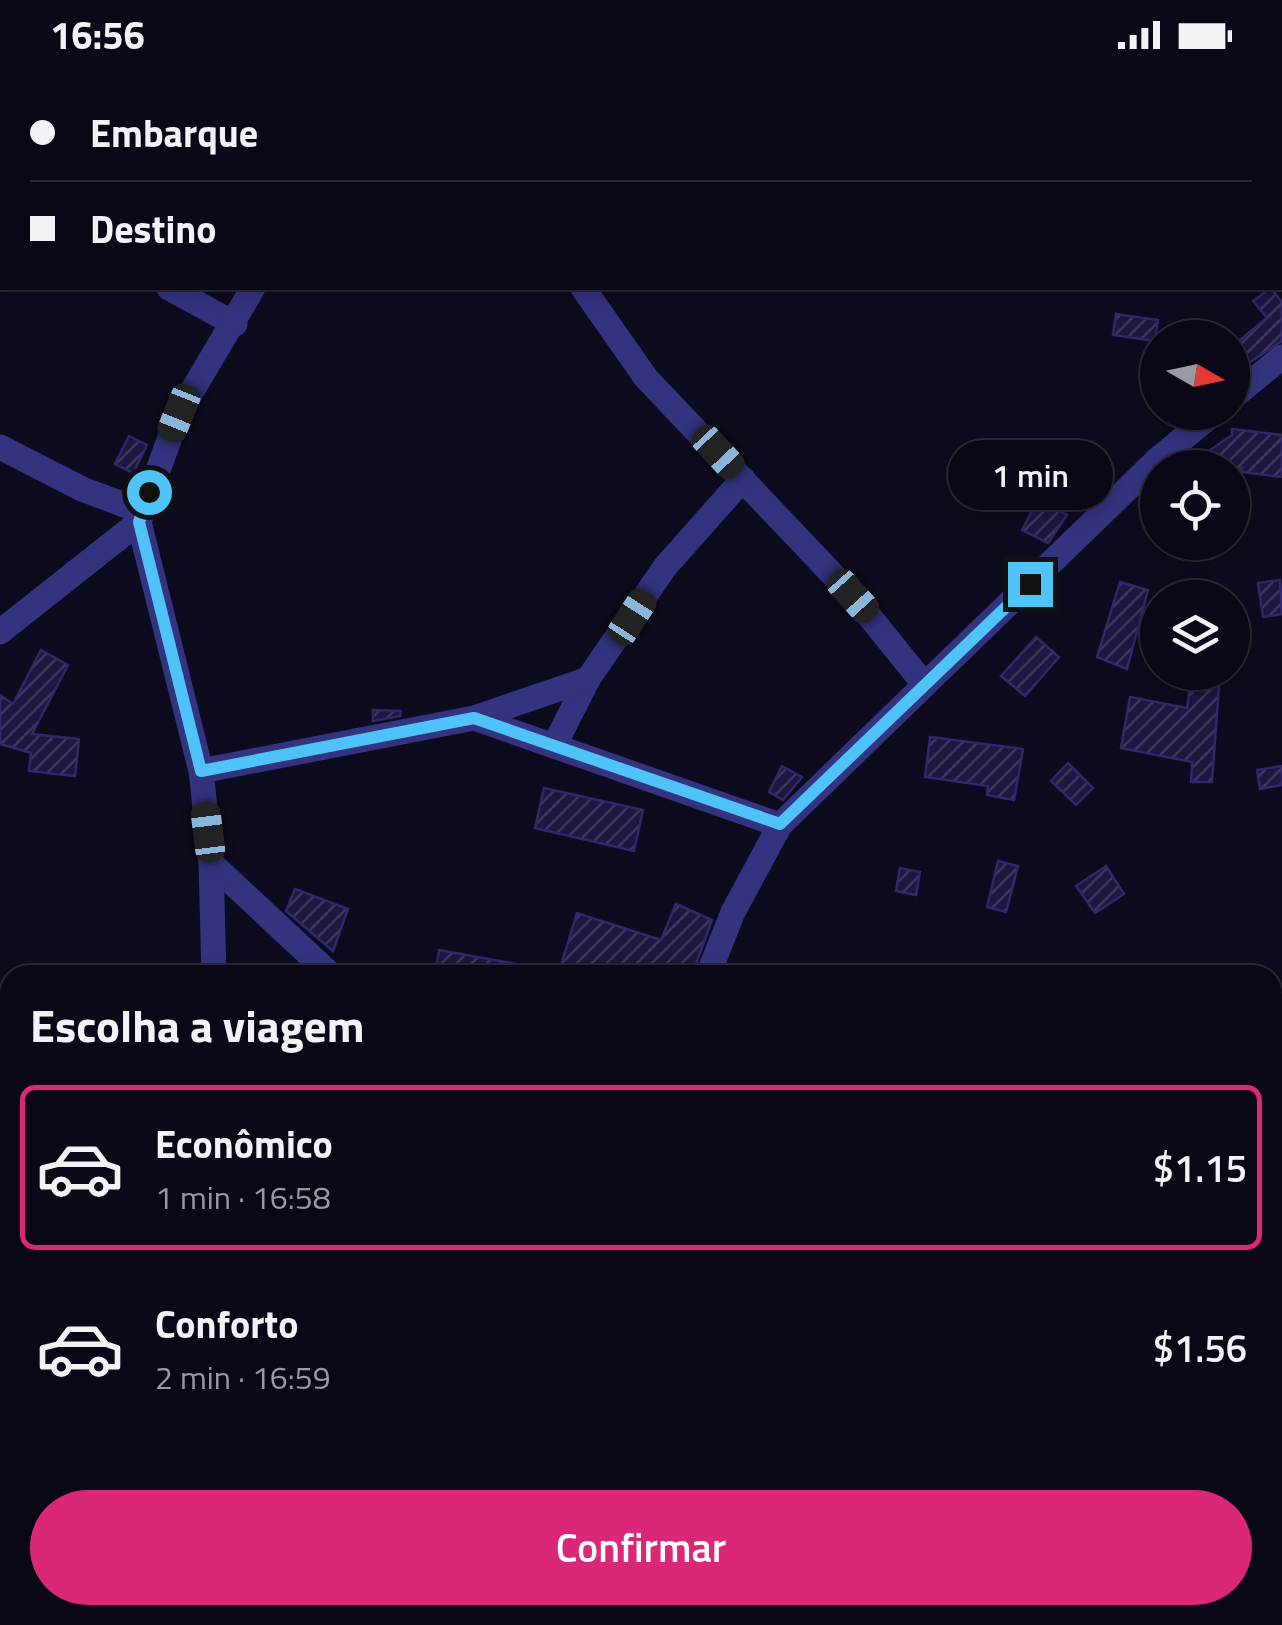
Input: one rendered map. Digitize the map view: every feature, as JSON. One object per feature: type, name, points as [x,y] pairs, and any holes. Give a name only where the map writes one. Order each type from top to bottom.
[{"type":"street","points":[[173,290],[235,324]]},
{"type":"street","points":[[0,632],[141,517],[179,413],[252,290]]},
{"type":"street","points":[[584,290],[646,378],[878,624],[924,684]]},
{"type":"street","points":[[1250,383],[1282,357]]},
{"type":"street","points":[[712,965],[734,912],[780,824],[1157,460],[1193,430]]},
{"type":"street","points":[[0,447],[141,517]]},
{"type":"street","points":[[554,746],[588,679],[665,567],[742,479]]},
{"type":"street","points":[[141,517],[201,771],[211,863],[214,965]]},
{"type":"street","points":[[201,771],[474,718],[588,679]]},
{"type":"street","points":[[474,718],[780,824]]},
{"type":"street","points":[[211,863],[320,965]]},
{"type":"building","points":[[1273,290],[1282,302],[1282,341],[1250,362],[1250,332],[1267,318],[1253,301]]},
{"type":"building","points":[[1116,314],[1158,320],[1140,320],[1140,339],[1113,335]]},
{"type":"building","points":[[1232,430],[1240,430],[1282,435],[1282,477],[1250,473],[1250,450],[1210,450],[1232,435]]},
{"type":"building","points":[[129,436],[147,445],[133,473],[115,464]]},
{"type":"building","points":[[1038,500],[1067,515],[1048,543],[1022,530]]},
{"type":"building","points":[[1280,580],[1282,614],[1263,617],[1258,583]]},
{"type":"building","points":[[1120,582],[1140,588],[1140,620],[1127,669],[1097,657]]},
{"type":"building","points":[[1036,637],[1059,657],[1025,696],[1001,676]]},
{"type":"building","points":[[41,650],[68,665],[32,734],[79,739],[75,776],[29,771],[31,753],[0,744],[0,695],[13,704]]},
{"type":"building","points":[[1190,690],[1219,690],[1212,782],[1191,782],[1192,762],[1121,748],[1130,697],[1187,708]]},
{"type":"building","points":[[373,710],[401,711],[400,716],[373,721]]},
{"type":"building","points":[[930,737],[1023,749],[1014,800],[987,795],[988,786],[925,777]]},
{"type":"building","points":[[1068,763],[1093,788],[1076,805],[1051,781]]},
{"type":"building","points":[[782,766],[802,777],[783,800],[769,792]]},
{"type":"building","points":[[1282,766],[1282,785],[1260,789],[1257,770]]},
{"type":"building","points":[[544,788],[643,810],[634,851],[535,828]]},
{"type":"building","points":[[998,861],[1018,866],[1006,912],[987,907]]},
{"type":"building","points":[[1106,866],[1124,894],[1095,913],[1076,886]]},
{"type":"building","points":[[900,868],[920,872],[916,895],[896,891]]},
{"type":"building","points":[[295,889],[348,909],[333,951],[286,911]]},
{"type":"building","points":[[676,904],[712,920],[696,965],[561,965],[577,913],[661,940]]},
{"type":"building","points":[[439,950],[522,965],[437,965]]},
{"type":"route","points":[[149,492],[139,522],[201,771],[474,718],[780,824],[1030,584]]}]
